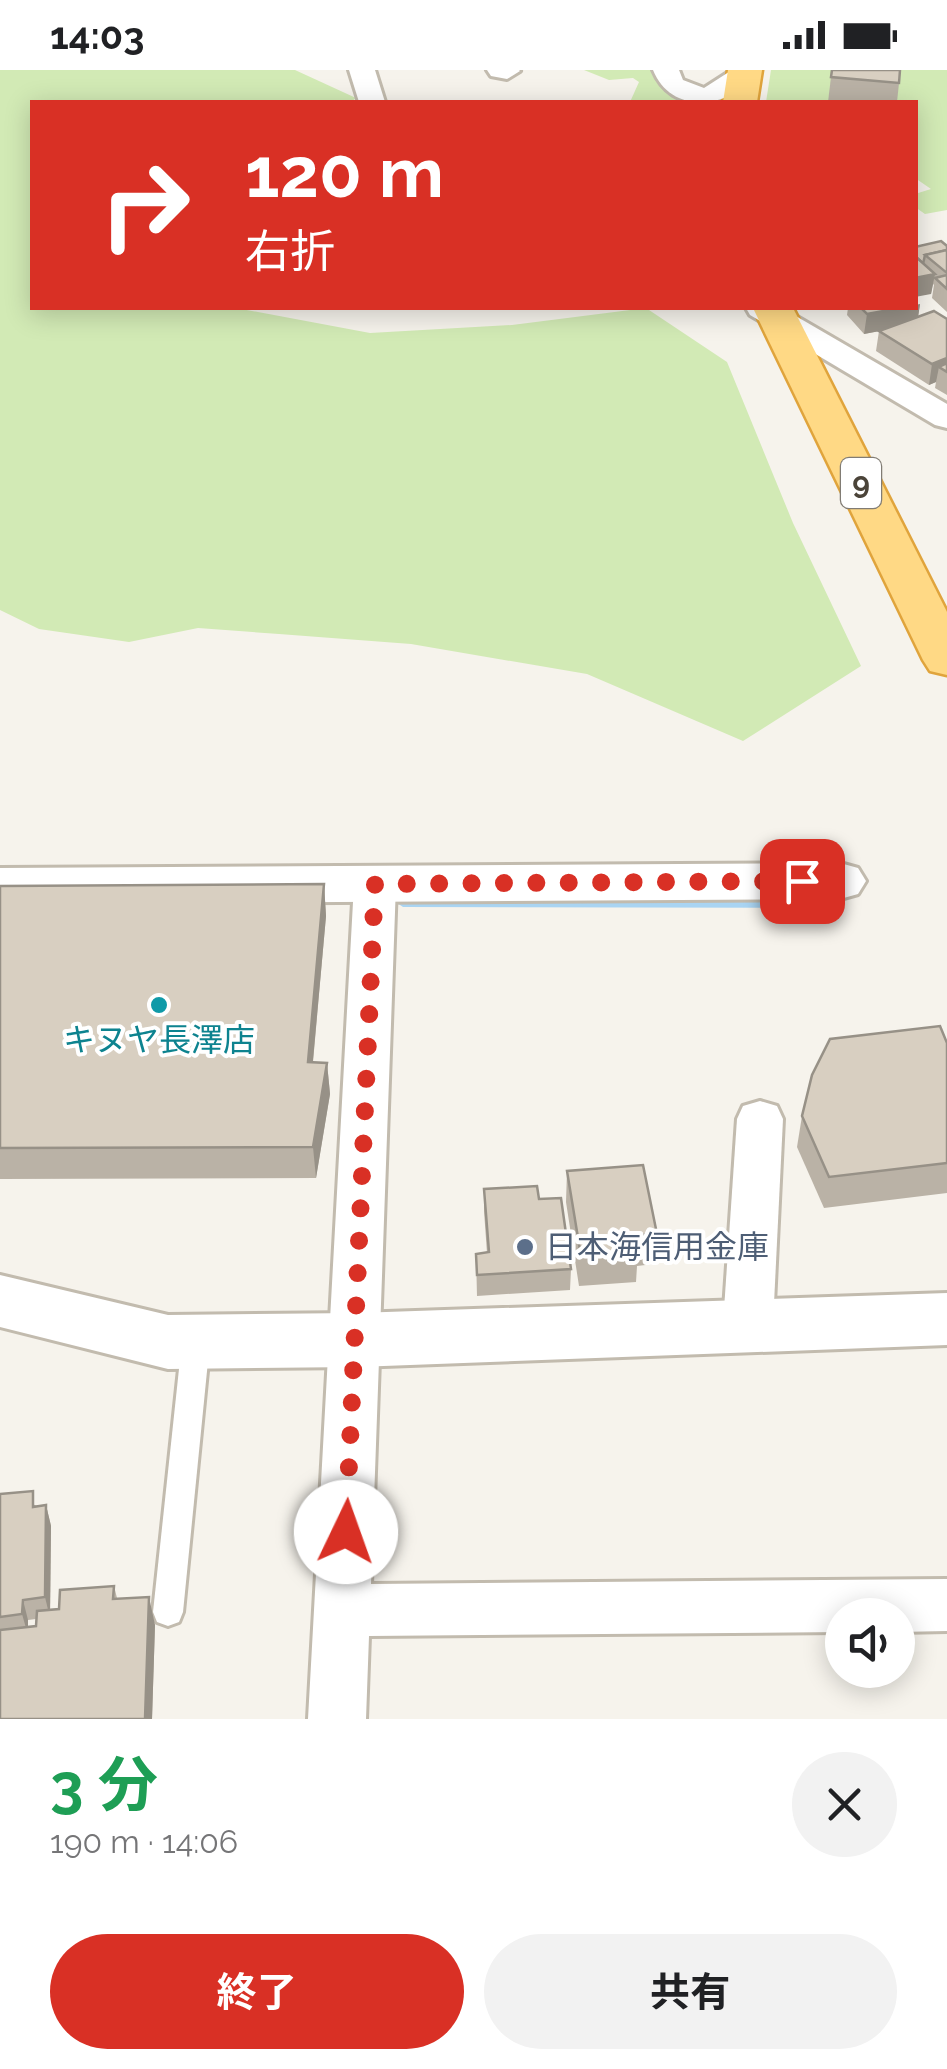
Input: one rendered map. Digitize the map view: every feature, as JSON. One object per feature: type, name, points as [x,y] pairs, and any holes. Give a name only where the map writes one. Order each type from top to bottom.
[{"type":"highway","name":"9","points":[[771,311],[947,660]]},
{"type":"street","points":[[362,70],[371,100]]},
{"type":"street","points":[[666,70],[672,86],[702,100],[743,82]]},
{"type":"street","points":[[771,311],[947,418]]},
{"type":"street","points":[[845,357],[879,344]]},
{"type":"street","points":[[0,886],[840,881]]},
{"type":"street","points":[[337,1719],[375,884]]},
{"type":"street","points":[[748,1324],[760,1119]]},
{"type":"street","points":[[0,1301],[168,1342],[357,1340],[947,1319]]},
{"type":"street","points":[[342,1610],[947,1606]]},
{"type":"lane","points":[[168,1612],[196,1342]]},
{"type":"green space","points":[[0,70],[295,70],[356,98],[30,100],[30,310],[247,310],[370,333],[512,325],[649,310],[727,362],[793,523],[861,666],[743,741],[587,674],[411,644],[198,628],[129,642],[39,629],[0,610]]},
{"type":"green space","points":[[584,70],[680,70],[695,98],[631,100],[639,82],[633,78],[609,80]]},
{"type":"green space","points":[[771,70],[947,70],[947,210],[925,214],[918,209],[918,193],[931,189],[918,180],[918,100],[766,100]]},
{"type":"building","points":[[832,70],[900,70],[899,83],[831,77]]},
{"type":"building","points":[[941,241],[947,250],[925,255],[923,264],[918,259],[918,246]]},
{"type":"building","points":[[947,250],[947,273],[925,255]]},
{"type":"building","points":[[918,259],[935,274],[918,277]]},
{"type":"building","points":[[947,275],[947,289],[935,278]]},
{"type":"building","points":[[934,311],[947,319],[947,358],[932,364],[879,331]]},
{"type":"building","name":"キヌヤ長澤店","points":[[324,884],[308,1062],[327,1063],[313,1147],[0,1148],[0,886]]},
{"type":"building","points":[[940,1026],[947,1043],[947,1163],[829,1177],[802,1116],[812,1075],[830,1039]]},
{"type":"building","points":[[643,1165],[657,1234],[635,1235],[638,1252],[581,1256],[567,1171]]},
{"type":"building","name":"日本海信用金庫","points":[[537,1186],[539,1199],[561,1198],[571,1269],[477,1275],[476,1254],[489,1252],[484,1189]]},
{"type":"building","points":[[33,1491],[33,1507],[46,1505],[45,1597],[23,1600],[22,1614],[0,1617],[0,1494]]},
{"type":"building","points":[[114,1586],[113,1599],[149,1597],[145,1719],[0,1719],[0,1630],[36,1626],[37,1611],[59,1609],[60,1590]]},
{"type":"waterway","points":[[403,903],[837,904]]},
{"type":"place","name":"キヌヤ長澤店","points":[[159,1005]]},
{"type":"place","name":"日本海信用金庫","points":[[525,1247]]},
{"type":"route","points":[[346,1532],[375,884],[802,881]]}]
